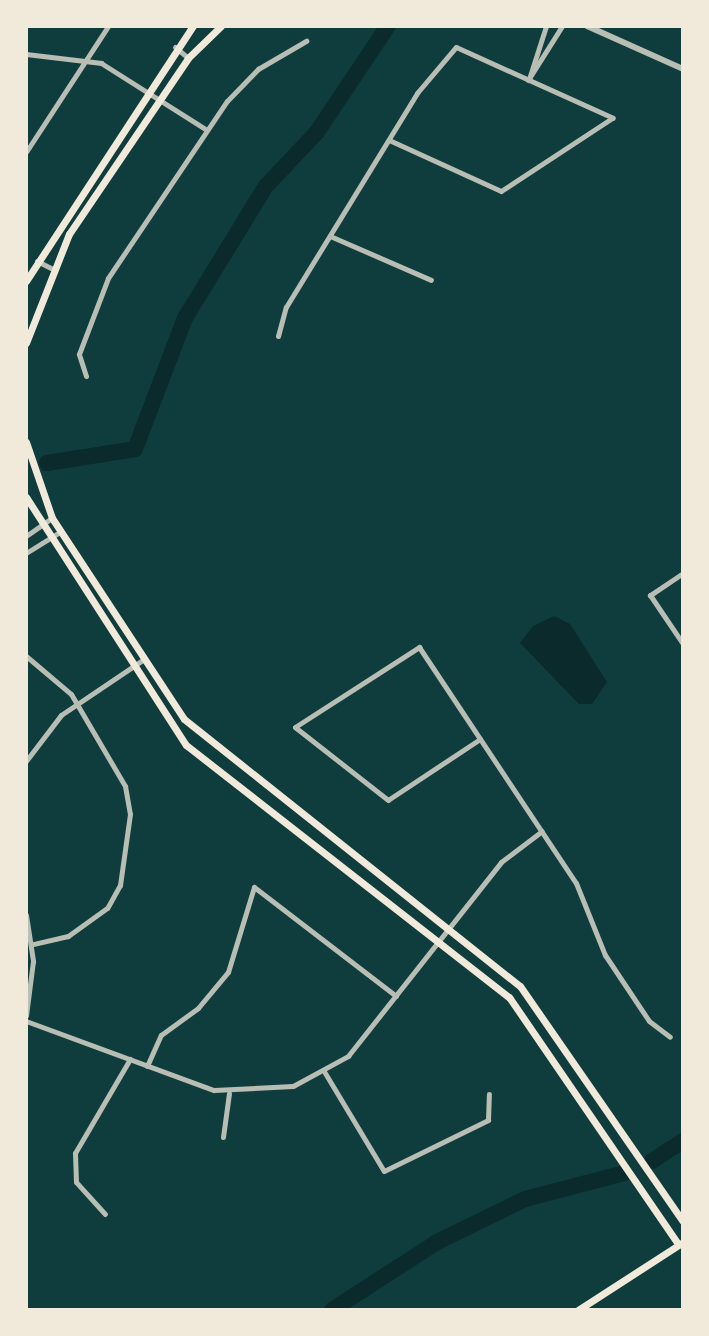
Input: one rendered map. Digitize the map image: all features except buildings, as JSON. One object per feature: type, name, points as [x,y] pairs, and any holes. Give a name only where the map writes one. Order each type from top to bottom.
[{"type":"main road","points":[[26,281],[146,89],[193,26]]},
{"type":"main road","points":[[26,342],[51,268],[188,58],[221,26]]},
{"type":"main road","points":[[26,442],[52,518],[184,719],[448,929],[541,1010],[683,1221]]},
{"type":"main road","points":[[26,497],[39,526],[174,729],[217,771],[439,941],[529,1020],[680,1243]]},
{"type":"main road","points":[[578,1310],[680,1243],[683,1235]]},
{"type":"street","points":[[26,152],[108,26]]},
{"type":"street","points":[[528,80],[546,26]]},
{"type":"street","points":[[528,80],[562,26]]},
{"type":"street","points":[[587,26],[683,69]]},
{"type":"street","points":[[86,376],[79,354],[94,307],[207,130],[248,78],[306,41]]},
{"type":"street","points":[[175,47],[188,58]]},
{"type":"street","points":[[278,336],[286,307],[389,140],[456,47],[613,118],[501,191],[389,140]]},
{"type":"street","points":[[26,54],[88,59],[146,89],[207,130]]},
{"type":"street","points":[[330,236],[431,280]]},
{"type":"street","points":[[36,261],[51,268]]},
{"type":"street","points":[[26,536],[52,518]]},
{"type":"street","points":[[26,553],[60,532]]},
{"type":"street","points":[[683,573],[650,595],[683,644]]},
{"type":"street","points":[[480,739],[388,800],[295,727],[419,647],[542,831],[581,892],[605,955],[649,1021],[670,1037]]},
{"type":"street","points":[[26,656],[50,671],[76,704],[129,800],[120,885],[89,925],[32,944]]},
{"type":"street","points":[[26,761],[76,704],[144,659]]},
{"type":"street","points":[[174,729],[184,719]]},
{"type":"street","points":[[26,915],[32,944],[26,1018],[147,1066],[229,1093],[277,1091],[325,1073],[368,1036],[501,862],[542,831]]},
{"type":"street","points":[[147,1066],[161,1035],[198,1008],[228,972],[254,887],[396,996]]},
{"type":"street","points":[[105,1214],[76,1182],[75,1153],[130,1059]]},
{"type":"street","points":[[325,1073],[384,1171],[488,1120],[489,1094]]},
{"type":"street","points":[[223,1137],[229,1093]]},
{"type":"water","points":[[554,616],[570,624],[607,682],[592,704],[579,704],[520,643],[533,626]]},
{"type":"waterway","points":[[47,463],[135,449],[185,318],[266,186],[317,132],[388,26]]},
{"type":"waterway","points":[[652,1161],[683,1141]]},
{"type":"waterway","points":[[332,1310],[437,1242],[525,1199],[625,1173]]}]
